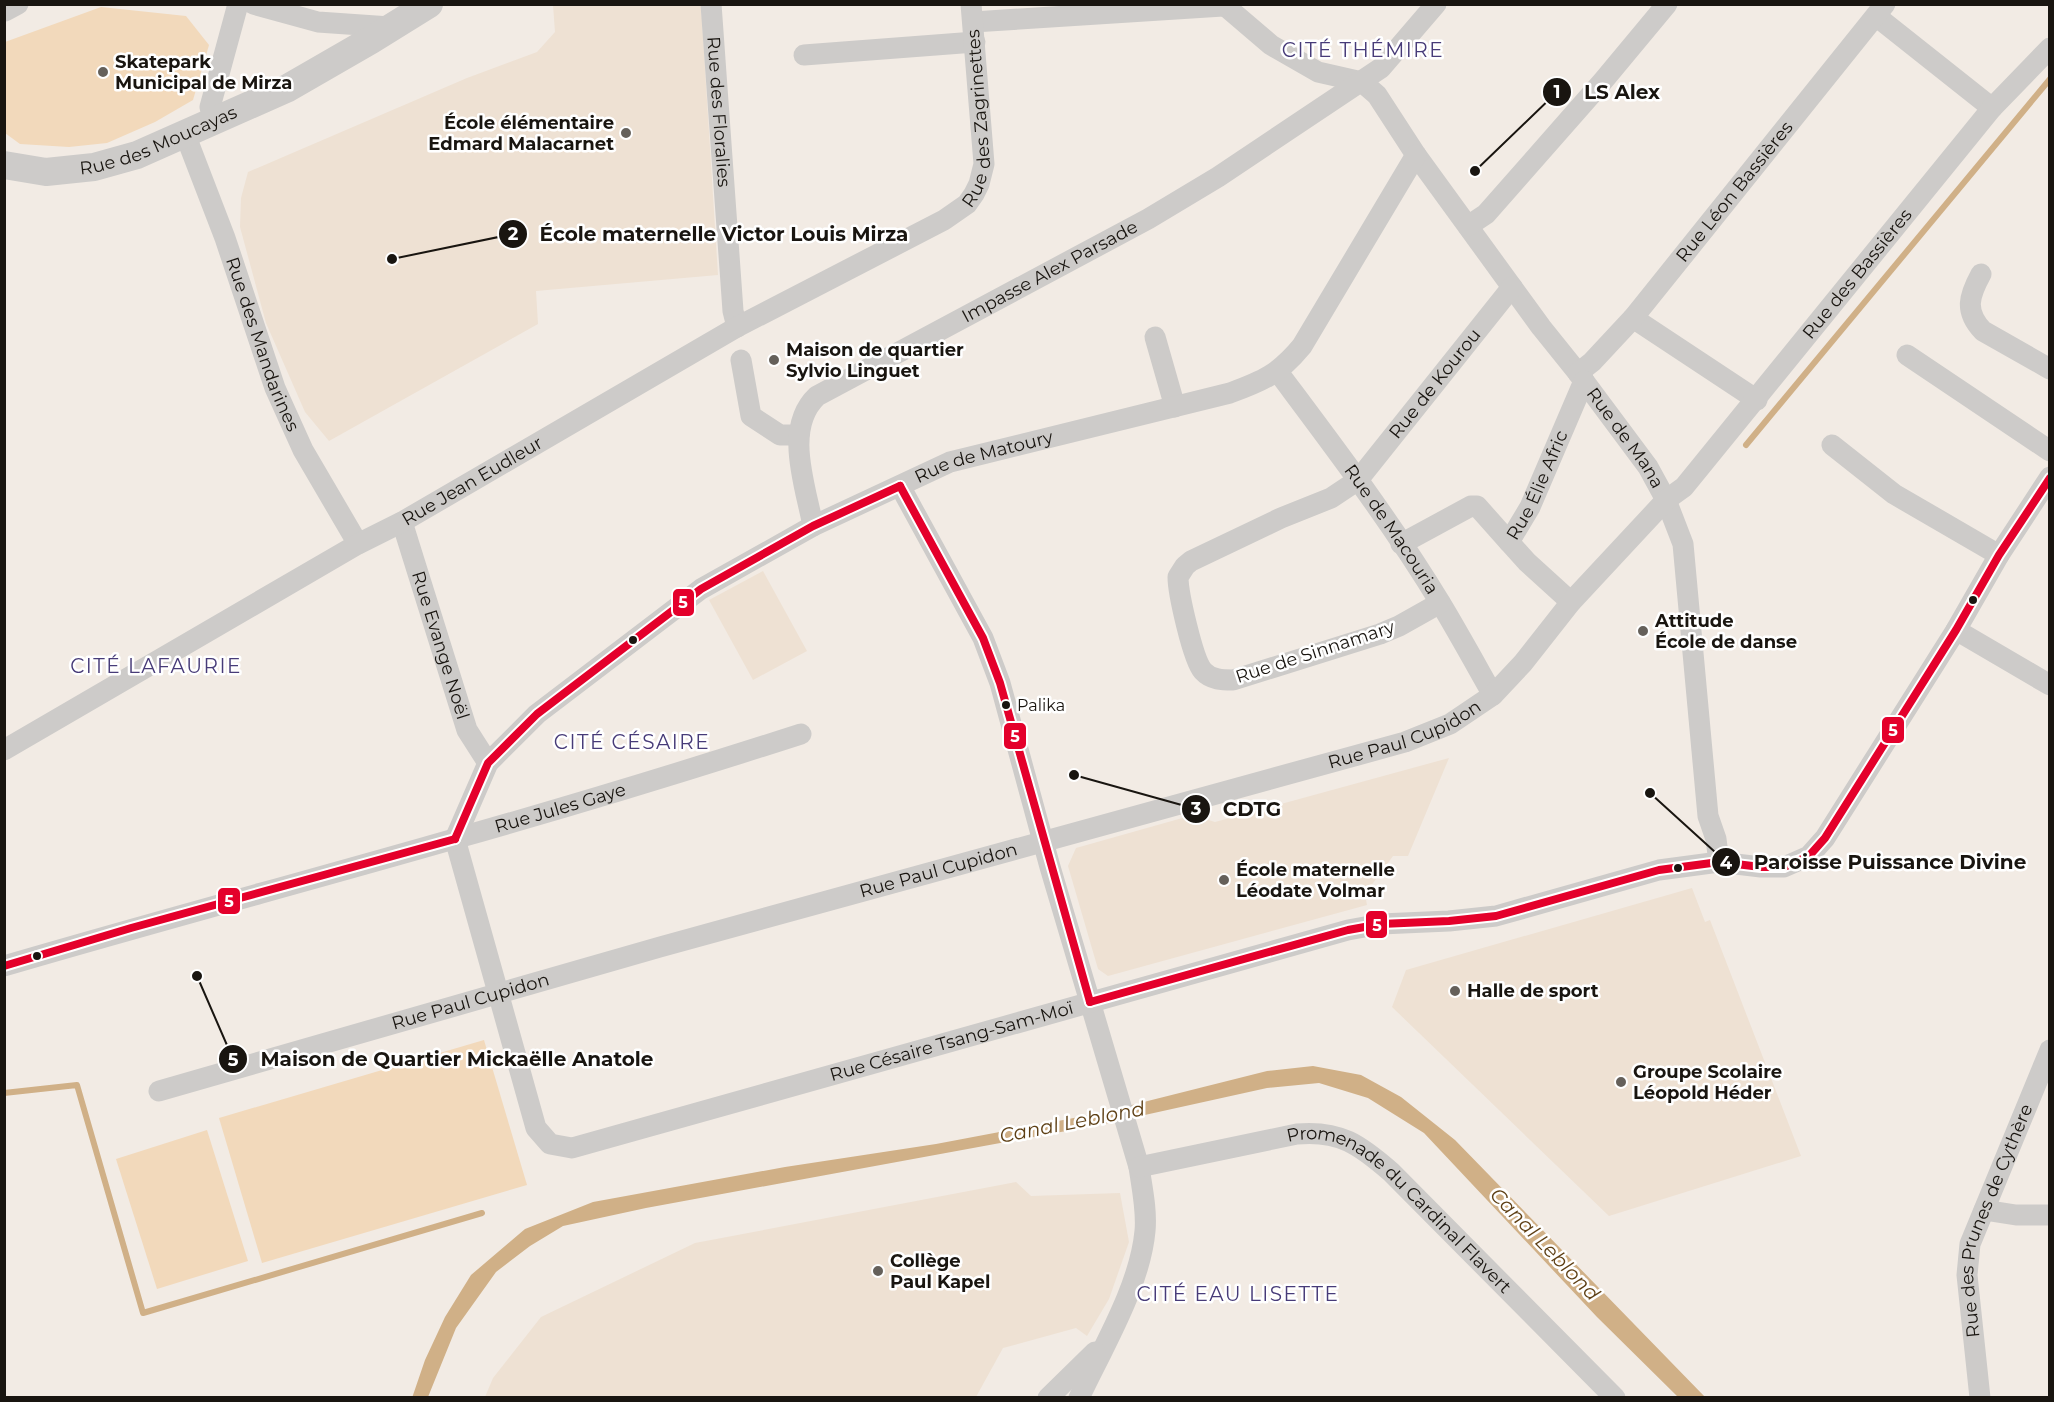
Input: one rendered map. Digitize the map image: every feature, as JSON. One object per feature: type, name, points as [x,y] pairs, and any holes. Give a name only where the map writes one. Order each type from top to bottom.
[{"type":"street","points":[[5,11],[18,4]]},
{"type":"street","points":[[213,119],[210,107],[238,4]]},
{"type":"street","points":[[253,4],[318,22],[390,27]]},
{"type":"street","name":"Rue des Moucayas","points":[[4,165],[46,172],[94,167],[137,155],[286,88],[429,4]]},
{"type":"street","name":"Rue des Floralies","points":[[711,4],[733,311],[737,327]]},
{"type":"street","name":"Impasse Alex Parsade","points":[[813,526],[799,450],[802,418],[811,402],[823,393],[1148,219],[1218,177],[1382,68],[1437,4]]},
{"type":"street","points":[[1468,226],[1486,214],[1667,4]]},
{"type":"street","points":[[804,55],[973,23],[1223,5],[1271,45],[1318,72],[1362,82]]},
{"type":"street","points":[[1881,10],[1992,108]]},
{"type":"street","name":"Rue Léon Bassières","points":[[1581,377],[1633,318],[1881,10]]},
{"type":"street","name":"Rue des Zagrinettes","points":[[944,220],[967,204],[974,194],[984,164],[973,23]]},
{"type":"street","name":"Rue des Bassières","points":[[1666,500],[1684,487],[1992,108],[2049,48]]},
{"type":"street","name":"Rue de Mana","points":[[1362,82],[1377,95],[1416,155],[1541,327],[1648,467],[1666,500],[1683,544],[1686,564],[1708,816],[1716,839],[1719,862]]},
{"type":"street","name":"Rue des Mandarines","points":[[185,134],[225,238],[275,388],[303,450],[358,544]]},
{"type":"street","name":"Rue de Matoury","points":[[455,839],[488,763],[537,714],[701,589],[813,526],[950,462],[1230,393],[1278,372],[1302,346],[1416,155]]},
{"type":"street","name":"Rue Jean Eudleur","points":[[4,750],[737,327],[944,220]]},
{"type":"street","points":[[1981,274],[1970,298],[1971,312],[1976,324],[1983,331],[2049,369]]},
{"type":"street","name":"Rue de Kourou","points":[[1358,480],[1512,286]]},
{"type":"street","points":[[1633,318],[1757,400]]},
{"type":"street","points":[[1155,337],[1175,407]]},
{"type":"street","points":[[1907,355],[2049,451]]},
{"type":"street","points":[[741,360],[751,416],[780,435],[799,435]]},
{"type":"street","name":"Rue de Macouria","points":[[1278,372],[1358,480],[1401,544],[1440,603],[1493,695]]},
{"type":"street","name":"Rue Élie Afric","points":[[1571,602],[1527,562],[1509,542],[1530,507],[1581,377]]},
{"type":"street","points":[[1832,445],[1894,494],[1999,555]]},
{"type":"street","points":[[2049,477],[1999,555],[1956,630],[2049,685]]},
{"type":"street","name":"Rue de Sinnamary","points":[[1358,480],[1331,498],[1281,518],[1185,566],[1178,577],[1178,583],[1187,625],[1202,670],[1216,679],[1233,680],[1399,626],[1440,603]]},
{"type":"street","points":[[900,486],[983,638],[999,683],[1139,1167],[1145,1204],[1146,1229],[1142,1257],[1134,1283],[1078,1398]]},
{"type":"street","name":"Rue Paul Cupidon","points":[[159,1091],[1043,841],[1405,742],[1450,724],[1493,695],[1523,663],[1571,602],[1666,500]]},
{"type":"street","points":[[1401,544],[1471,506],[1477,506],[1509,542]]},
{"type":"street","name":"Rue Evange Noël","points":[[402,522],[468,729],[488,763]]},
{"type":"street","name":"Rue Césaire Tsang-Sam-Moï","points":[[499,994],[536,1128],[550,1144],[572,1148],[1348,930],[1381,924],[1496,916],[1659,870],[1719,862],[1784,867],[1809,856],[1825,838],[1956,630]]},
{"type":"street","name":"Rue Jules Gaye","points":[[4,966],[142,925],[455,839],[801,734]]},
{"type":"street","points":[[455,839],[499,994]]},
{"type":"street","name":"Rue des Prunes de Cythère","points":[[1980,1398],[1967,1275],[1970,1244],[2049,1050]]},
{"type":"street","name":"Promenade du Cardinal Flavert","points":[[1139,1167],[1297,1134],[1328,1135],[1354,1143],[1391,1172],[1615,1398]]},
{"type":"street","points":[[1984,1210],[2016,1215],[2049,1215]]},
{"type":"street","points":[[1048,1398],[1106,1341]]},
{"type":"shaded area","points":[[553,5],[701,5],[718,275],[536,291],[538,324],[329,441],[305,412],[266,323],[240,227],[241,198],[248,172],[467,78],[537,52],[555,32]]},
{"type":"shaded area","name":"Skatepark Municipal de Mirza","points":[[101,7],[186,16],[209,45],[193,100],[155,122],[107,143],[69,147],[20,144],[5,133],[5,42]]},
{"type":"shaded area","points":[[763,571],[807,651],[753,680],[709,600]]},
{"type":"shaded area","name":"École maternelle Léodate Volmar","points":[[1449,758],[1408,856],[1393,856],[1365,894],[1367,905],[1108,976],[1098,969],[1068,866],[1076,848],[1193,815],[1215,822]]},
{"type":"shaded area","name":"Groupe Scolaire Léopold Héder","points":[[1692,888],[1705,922],[1710,920],[1801,1156],[1609,1216],[1392,1007],[1406,970]]},
{"type":"shaded area","points":[[484,1040],[527,1185],[262,1263],[219,1118]]},
{"type":"shaded area","points":[[207,1130],[248,1261],[157,1289],[116,1159]]},
{"type":"shaded area","name":"Collège Paul Kapel","points":[[1016,1182],[1031,1196],[1120,1193],[1129,1242],[1109,1299],[1087,1336],[1076,1328],[1003,1348],[976,1397],[485,1397],[493,1378],[541,1317],[695,1243]]},
{"type":"water","name":"Canal Leblond","points":[[1313,1066],[1361,1075],[1401,1097],[1455,1140],[1705,1397],[1678,1397],[1597,1317],[1424,1133],[1368,1098],[1319,1083],[1267,1088],[1104,1124],[646,1208],[563,1226],[530,1246],[496,1272],[456,1328],[428,1397],[412,1398],[425,1360],[445,1317],[471,1275],[525,1229],[593,1202],[785,1167],[936,1144],[1100,1113],[1267,1071]]},
{"type":"waterway","points":[[1746,445],[2050,79]]},
{"type":"waterway","points":[[4,1093],[77,1085],[143,1313],[482,1213]]},
{"type":"transit line","name":"5","points":[[1090,1002],[1348,930],[1381,924],[1496,916],[1659,870],[1719,862],[1784,867],[1809,856],[1825,838],[1956,630],[1999,555],[2050,478]]},
{"type":"transit line","name":"5","points":[[900,486],[983,638],[1000,683],[1090,1002]]},
{"type":"transit line","name":"5","points":[[455,839],[488,763],[537,714],[701,589],[813,526],[900,486]]},
{"type":"transit line","name":"5","points":[[4,966],[131,928],[455,839]]},
{"type":"place","name":"Skatepark Municipal de Mirza","points":[[103,72]]},
{"type":"place","name":"École élémentaire Edmard Malacarnet","points":[[626,133]]},
{"type":"place","name":"LS Alex","points":[[1475,171]]},
{"type":"place","name":"École maternelle Victor Louis Mirza","points":[[392,259]]},
{"type":"place","name":"Maison de quartier Sylvio Linguet","points":[[774,360]]},
{"type":"place","name":"Attitude École de danse","points":[[1643,631]]},
{"type":"place","name":"Palika","points":[[1006,705]]},
{"type":"place","name":"CDTG","points":[[1074,775]]},
{"type":"place","name":"Paroisse Puissance Divine","points":[[1650,793]]},
{"type":"place","name":"École maternelle Léodate Volmar","points":[[1224,880]]},
{"type":"place","name":"Maison de Quartier Mickaëlle Anatole","points":[[197,976]]},
{"type":"place","name":"Halle de sport","points":[[1455,991]]},
{"type":"place","name":"Groupe Scolaire Léopold Héder","points":[[1621,1082]]},
{"type":"place","name":"Collège Paul Kapel","points":[[878,1271]]},
{"type":"district","name":"CITÉ THÉMIRE","points":[[1363,50]]},
{"type":"district","name":"CITÉ LAFAURIE","points":[[156,666]]},
{"type":"district","name":"CITÉ CÉSAIRE","points":[[632,742]]},
{"type":"district","name":"CITÉ EAU LISETTE","points":[[1238,1294]]}]
